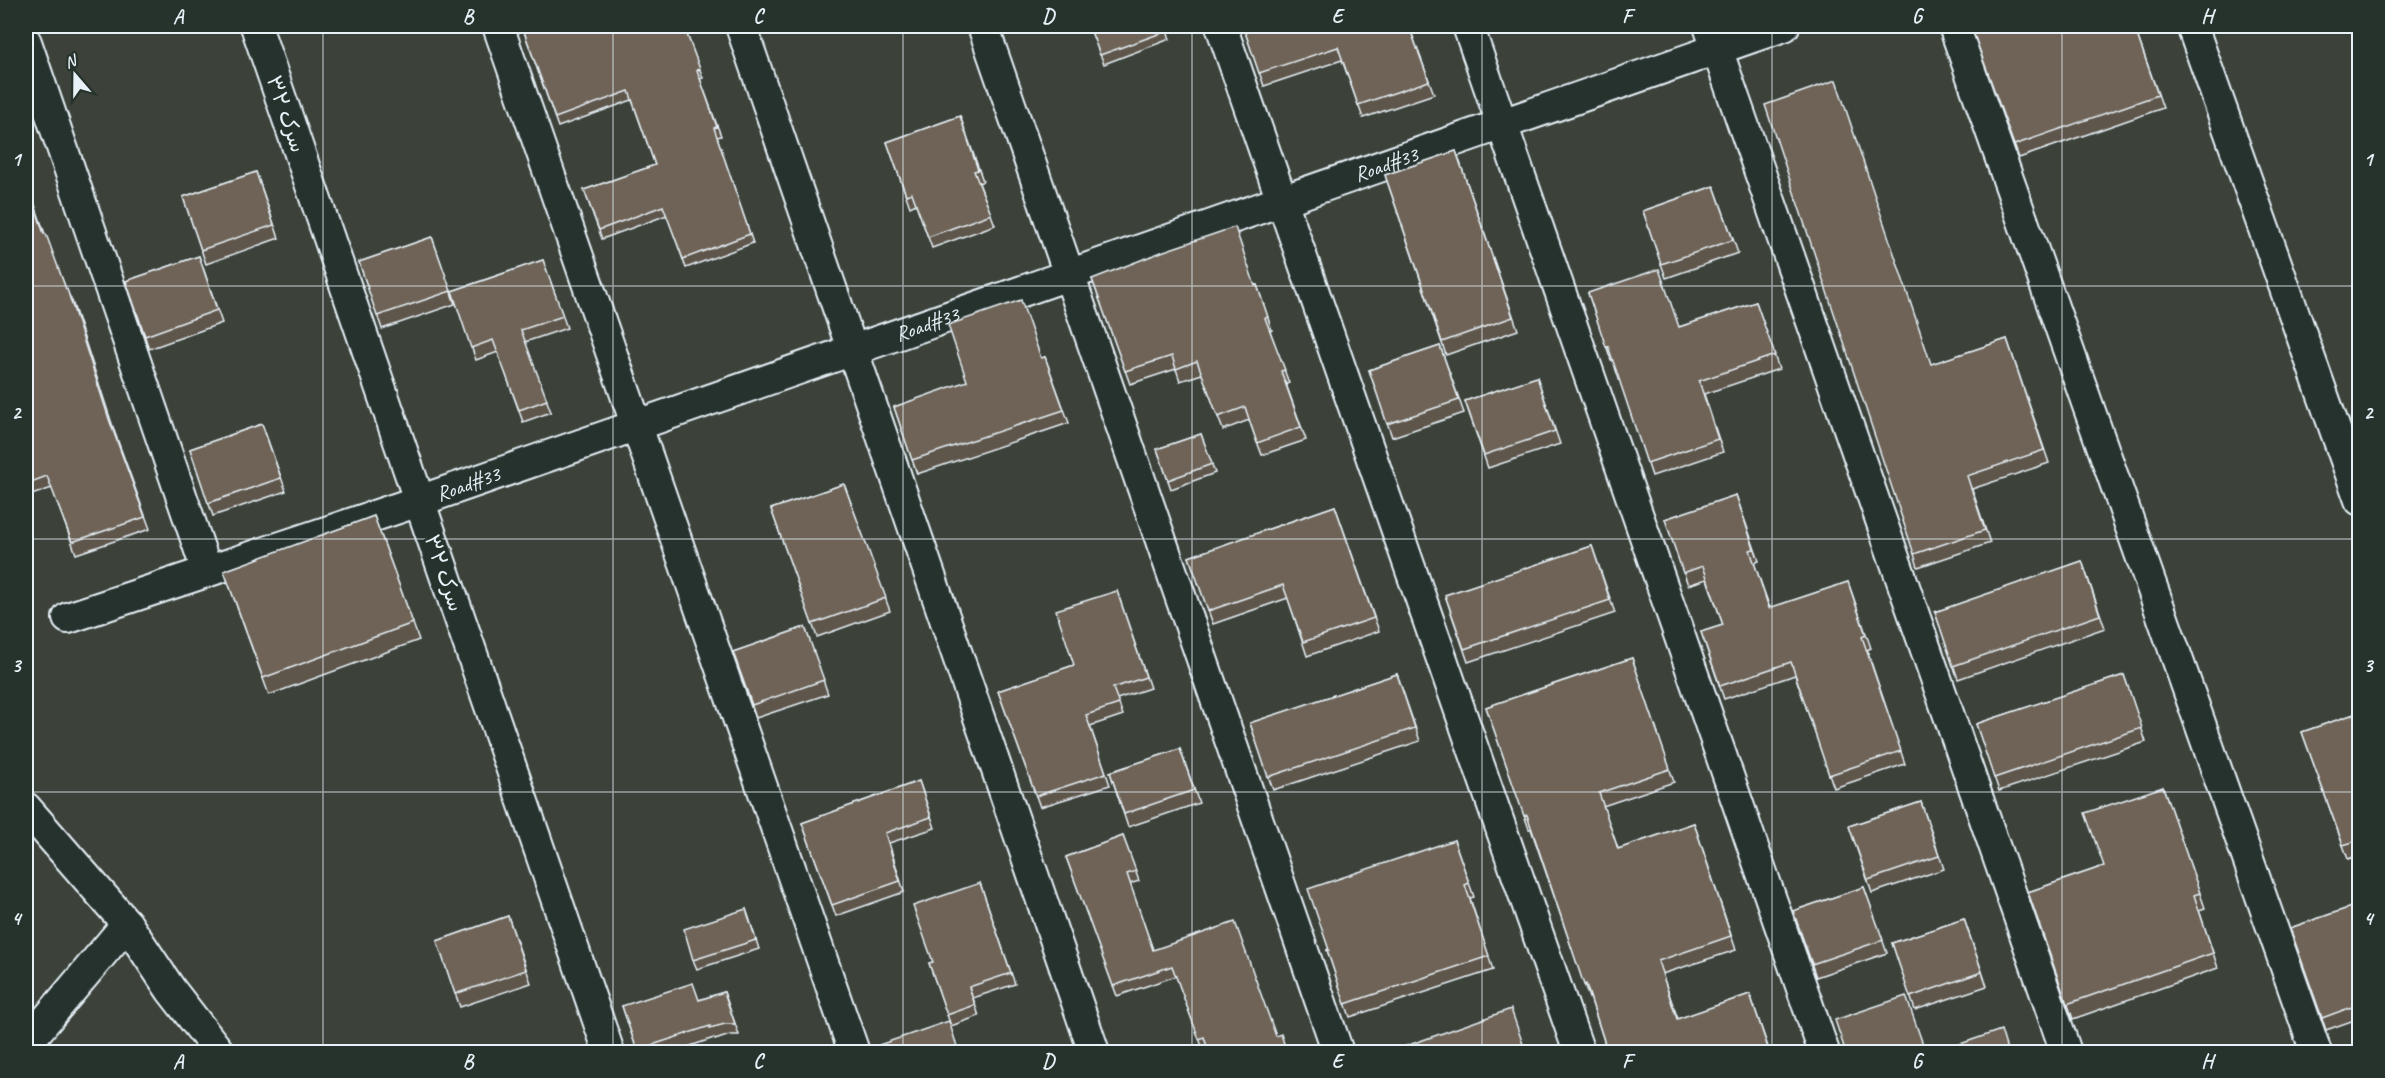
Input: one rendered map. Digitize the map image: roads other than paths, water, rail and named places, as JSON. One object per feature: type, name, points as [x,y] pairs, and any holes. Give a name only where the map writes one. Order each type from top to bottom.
[{"type":"street","name":"سرک ۳۲","points":[[256,26],[609,1053]]},
{"type":"street","points":[[498,26],[854,1053]]},
{"type":"street","points":[[741,26],[1094,1053]]},
{"type":"street","points":[[983,26],[1338,1053]]},
{"type":"street","points":[[1221,26],[1579,1053]]},
{"type":"street","points":[[1468,26],[1824,1053]]},
{"type":"street","name":"Road#33","points":[[68,618],[419,501],[1502,124],[1713,37],[1784,26]]},
{"type":"street","points":[[1954,26],[2316,1053]]},
{"type":"street","points":[[2192,26],[2360,500]]},
{"type":"street","points":[[1713,37],[2066,1053]]},
{"type":"street","points":[[26,42],[207,572]]},
{"type":"street","points":[[26,808],[127,924],[171,990],[219,1053]]},
{"type":"street","points":[[26,1044],[127,924]]}]
